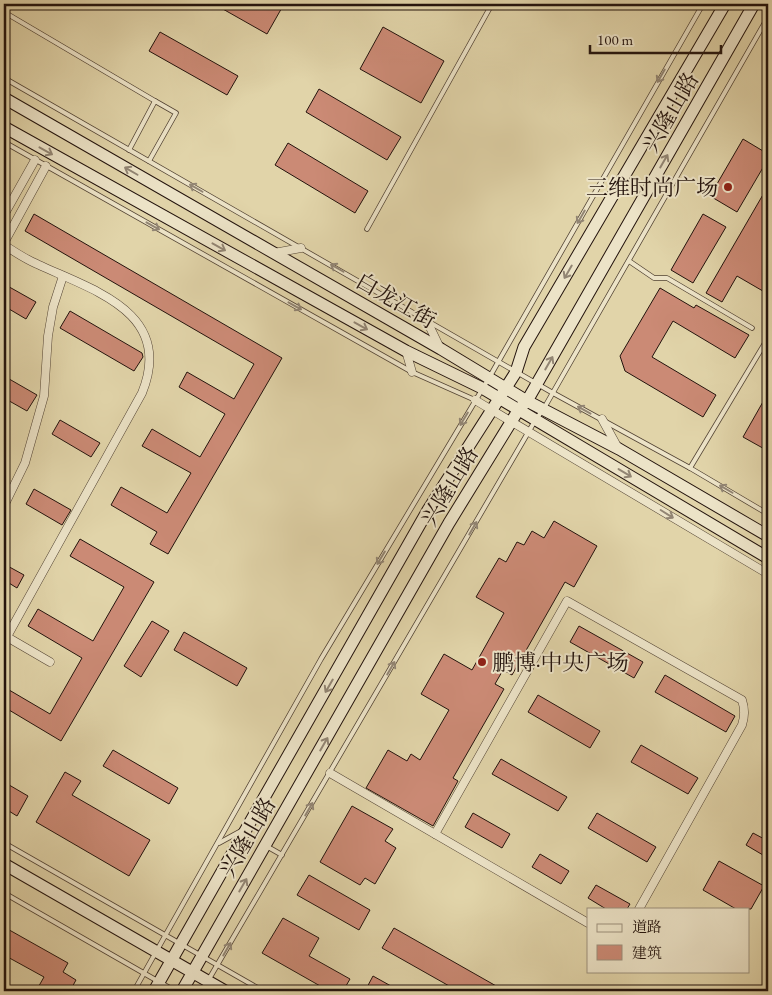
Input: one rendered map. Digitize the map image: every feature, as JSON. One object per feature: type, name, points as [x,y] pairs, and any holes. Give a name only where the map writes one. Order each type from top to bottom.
[{"type":"street","name":"兴隆山路","points":[[157,987],[428,510],[516,372],[524,347],[725,4]]},
{"type":"street","name":"兴隆山路","points":[[182,991],[450,523],[512,421],[537,384],[754,4]]},
{"type":"street","name":"白龙江街","points":[[4,98],[441,349],[485,383],[502,393],[540,414],[619,449],[768,536]]},
{"type":"street","name":"白龙江街","points":[[4,127],[406,352],[485,383]]},
{"type":"street","points":[[4,215],[35,160]]},
{"type":"street","points":[[46,166],[4,244],[34,263],[108,297],[130,314],[145,338],[149,357],[148,376],[142,393],[6,636],[50,662]]},
{"type":"street","points":[[273,253],[301,248]]},
{"type":"street","points":[[4,506],[24,463],[44,396],[43,384],[48,336],[53,307],[63,276]]},
{"type":"street","points":[[426,319],[441,349]]},
{"type":"street","points":[[406,352],[412,372]]},
{"type":"street","points":[[475,400],[529,430],[702,536],[768,574]]},
{"type":"street","name":"白龙江街","points":[[540,414],[590,452],[768,558]]},
{"type":"street","points":[[602,420],[619,449]]},
{"type":"street","points":[[590,452],[608,478]]},
{"type":"street","points":[[702,536],[728,535]]},
{"type":"street","points":[[435,834],[567,600],[742,700],[744,705],[745,716],[742,725],[640,908]]},
{"type":"street","points":[[330,773],[587,922]]},
{"type":"street","points":[[4,864],[193,973],[205,986],[225,991]]},
{"type":"lane","points":[[367,229],[492,4]]},
{"type":"lane","points":[[134,991],[321,659],[498,362],[703,4]]},
{"type":"lane","points":[[4,12],[176,113],[149,161]]},
{"type":"lane","points":[[205,986],[529,430],[553,393],[768,17]]},
{"type":"lane","name":"白龙江街","points":[[4,78],[498,362],[690,468],[768,514]]},
{"type":"lane","points":[[129,150],[155,101]]},
{"type":"lane","points":[[4,142],[412,372],[475,400]]},
{"type":"lane","points":[[628,261],[654,278],[667,278],[752,328]]},
{"type":"lane","points":[[690,468],[768,338]]},
{"type":"lane","points":[[218,844],[248,828]]},
{"type":"lane","points":[[4,842],[263,991]]},
{"type":"lane","points":[[266,846],[282,855]]},
{"type":"lane","points":[[4,892],[145,974],[157,987],[175,991]]},
{"type":"building","points":[[214,4],[284,4],[267,34]]},
{"type":"building","points":[[383,27],[444,61],[421,103],[360,69]]},
{"type":"building","points":[[160,32],[238,76],[227,95],[149,51]]},
{"type":"building","points":[[319,89],[401,137],[387,160],[306,112]]},
{"type":"building","points":[[743,139],[768,154],[768,159],[737,212],[710,196]]},
{"type":"building","points":[[288,143],[368,191],[355,213],[275,165]]},
{"type":"building","points":[[768,186],[768,294],[737,276],[722,302],[706,293]]},
{"type":"building","points":[[34,214],[282,358],[168,554],[150,544],[157,532],[111,505],[121,487],[167,513],[191,473],[142,446],[152,429],[200,457],[225,414],[179,387],[187,372],[234,399],[254,364],[25,231]]},
{"type":"building","points":[[703,214],[726,227],[693,283],[671,270]]},
{"type":"building","points":[[4,284],[36,302],[26,319],[4,306]]},
{"type":"building","points":[[660,288],[694,308],[696,305],[749,335],[735,358],[673,321],[652,357],[716,395],[703,417],[625,371],[620,356]]},
{"type":"building","points":[[70,311],[142,353],[143,357],[134,371],[60,328]]},
{"type":"building","points":[[4,376],[37,395],[27,411],[4,398]]},
{"type":"building","points":[[768,393],[768,424],[765,429],[768,431],[768,451],[743,437]]},
{"type":"building","points":[[60,420],[100,443],[91,457],[52,434]]},
{"type":"building","points":[[34,489],[71,510],[62,525],[26,504]]},
{"type":"building","points":[[554,521],[597,546],[574,587],[565,582],[512,675],[503,670],[495,684],[504,689],[453,778],[458,781],[433,826],[366,788],[388,750],[407,761],[411,754],[420,760],[449,710],[421,694],[444,654],[472,670],[504,613],[476,597],[499,558],[506,562],[517,542],[524,545],[532,531],[544,538]]},
{"type":"building","points":[[80,539],[154,582],[61,741],[4,707],[4,687],[50,714],[82,658],[28,626],[38,609],[93,641],[124,587],[70,556]]},
{"type":"building","points":[[4,564],[24,575],[17,588],[4,580]]},
{"type":"building","points":[[152,621],[169,631],[141,677],[124,666]]},
{"type":"building","points":[[579,626],[643,662],[634,678],[570,642]]},
{"type":"building","points":[[184,632],[247,668],[237,686],[174,650]]},
{"type":"building","points":[[665,675],[735,716],[726,732],[655,692]]},
{"type":"building","points":[[538,695],[600,731],[590,748],[528,712]]},
{"type":"building","points":[[641,745],[698,778],[688,794],[631,762]]},
{"type":"building","points":[[113,750],[178,788],[169,804],[103,766]]},
{"type":"building","points":[[501,759],[567,797],[558,811],[492,774]]},
{"type":"building","points":[[65,772],[81,781],[72,795],[150,840],[129,876],[36,822]]},
{"type":"building","points":[[4,782],[28,796],[17,816],[4,808]]},
{"type":"building","points":[[352,806],[393,829],[385,841],[396,848],[375,884],[365,878],[360,885],[320,862]]},
{"type":"building","points":[[473,813],[510,834],[502,848],[465,827]]},
{"type":"building","points":[[597,813],[656,847],[647,862],[588,828]]},
{"type":"building","points":[[753,833],[768,841],[768,858],[746,845]]},
{"type":"building","points":[[540,854],[569,871],[561,884],[532,867]]},
{"type":"building","points":[[719,861],[764,886],[751,909],[734,908],[703,890]]},
{"type":"building","points":[[309,875],[370,910],[359,930],[297,895]]},
{"type":"building","points":[[596,885],[630,904],[628,908],[604,908],[588,898]]},
{"type":"building","points":[[283,918],[319,938],[309,956],[350,979],[343,991],[329,991],[262,953]]},
{"type":"building","points":[[4,927],[68,963],[63,972],[76,980],[70,991],[36,991],[44,977],[4,955]]},
{"type":"building","points":[[394,928],[505,991],[458,991],[382,948]]},
{"type":"building","points":[[373,976],[400,991],[365,991]]},
{"type":"place","name":"三维时尚广场","points":[[728,187]]},
{"type":"place","name":"鹏博·中央广场","points":[[482,662]]}]
